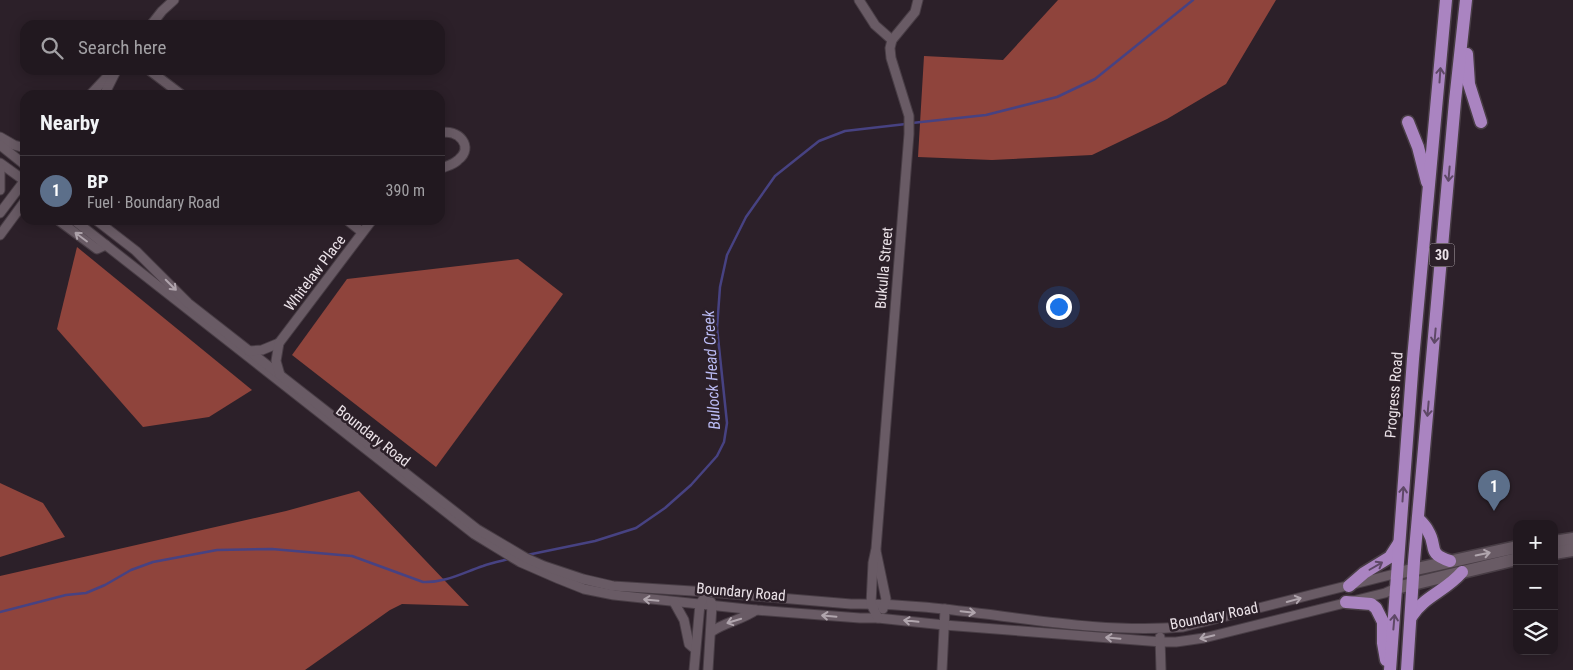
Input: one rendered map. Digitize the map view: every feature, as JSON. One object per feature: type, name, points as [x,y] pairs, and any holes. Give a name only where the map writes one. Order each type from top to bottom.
[{"type":"main road","name":"Progress Road","points":[[1389,670],[1398,573],[1413,359],[1446,0]]},
{"type":"main road","name":"30","points":[[1406,670],[1418,518],[1466,0]]},
{"type":"main road","points":[[1463,30],[1468,40],[1469,84],[1481,122]]},
{"type":"main road","points":[[1408,122],[1418,147],[1429,191]]},
{"type":"main road","points":[[1436,123],[1454,125]]},
{"type":"main road","points":[[1418,518],[1429,532],[1434,552],[1438,557],[1450,561]]},
{"type":"main road","points":[[1558,541],[1573,539]]},
{"type":"main road","points":[[1349,586],[1364,573],[1390,557],[1399,543]]},
{"type":"main road","name":"Boundary Road","points":[[1398,573],[1513,549]]},
{"type":"main road","points":[[1558,552],[1573,550]]},
{"type":"main road","name":"Boundary Road","points":[[1396,588],[1513,561]]},
{"type":"main road","points":[[1411,617],[1424,600],[1453,583],[1462,572]]},
{"type":"main road","points":[[1346,602],[1372,604],[1379,612],[1389,670]]},
{"type":"street","points":[[162,11],[164,0]]},
{"type":"street","points":[[156,20],[174,0]]},
{"type":"street","points":[[859,0],[875,25],[892,40],[915,12],[918,0]]},
{"type":"street","name":"Bukulla Street","points":[[878,618],[871,604],[873,563],[876,549],[909,134],[909,116],[891,58],[890,48],[892,40]]},
{"type":"street","points":[[95,90],[111,75]]},
{"type":"street","points":[[107,90],[115,75]]},
{"type":"street","points":[[156,75],[175,90]]},
{"type":"street","points":[[445,133],[451,132],[458,135],[463,141],[465,148],[459,160],[445,166]]},
{"type":"street","points":[[0,136],[20,147]]},
{"type":"street","points":[[0,146],[20,160]]},
{"type":"street","points":[[0,162],[20,177]]},
{"type":"street","points":[[0,169],[0,190]]},
{"type":"street","points":[[0,212],[20,187]]},
{"type":"street","points":[[0,235],[20,213]]},
{"type":"street","points":[[65,225],[97,249],[106,245]]},
{"type":"street","name":"Boundary Road","points":[[80,225],[443,507],[501,544],[584,588],[614,596],[756,610],[878,618],[1162,642],[1204,638],[1385,593],[1396,588]]},
{"type":"street","name":"Boundary Road","points":[[102,225],[136,251],[188,302],[443,507]]},
{"type":"street","points":[[353,225],[362,232]]},
{"type":"street","name":"Whitelaw Place","points":[[280,343],[368,225]]},
{"type":"street","points":[[248,351],[262,350],[280,343]]},
{"type":"street","points":[[280,343],[276,361],[280,376]]},
{"type":"street","name":"Bukulla Street","points":[[876,549],[886,599],[885,605]]},
{"type":"street","name":"Boundary Road","points":[[561,576],[613,586],[851,604],[945,609],[1114,628],[1159,629],[1201,623],[1398,573]]},
{"type":"street","points":[[694,670],[700,604],[708,592]]},
{"type":"street","points":[[708,592],[712,605],[708,670]]},
{"type":"street","points":[[674,602],[684,620],[690,644],[696,649]]},
{"type":"street","points":[[878,618],[885,605]]},
{"type":"street","points":[[942,670],[945,609]]},
{"type":"street","points":[[711,632],[725,624],[745,618],[756,610]]},
{"type":"street","points":[[1159,629],[1162,642],[1161,670]]},
{"type":"shaded area","points":[[1058,0],[1276,0],[1226,84],[1167,119],[1092,155],[992,160],[918,157],[924,56],[1003,60]]},
{"type":"shaded area","points":[[77,247],[252,390],[209,417],[143,427],[57,329]]},
{"type":"shaded area","points":[[518,259],[563,294],[436,467],[292,355],[347,279]]},
{"type":"shaded area","points":[[0,483],[43,503],[65,537],[0,557]]},
{"type":"shaded area","points":[[359,491],[469,606],[402,604],[390,610],[305,670],[0,670],[0,576],[286,511]]},
{"type":"waterway","name":"Bullock Head Creek","points":[[912,123],[986,115],[1057,97],[1095,79],[1193,0]]},
{"type":"waterway","name":"Bullock Head Creek","points":[[527,555],[595,541],[636,528],[665,508],[691,485],[717,456],[724,442],[727,423],[717,328],[720,287],[727,255],[746,217],[775,176],[819,141],[845,131],[906,124]]},
{"type":"waterway","name":"Bullock Head Creek","points":[[0,612],[66,595],[86,593],[105,585],[131,570],[153,562],[217,550],[272,549],[352,556],[423,582],[446,579],[509,559]]},
{"type":"place","name":"BP","points":[[1494,511]]}]
